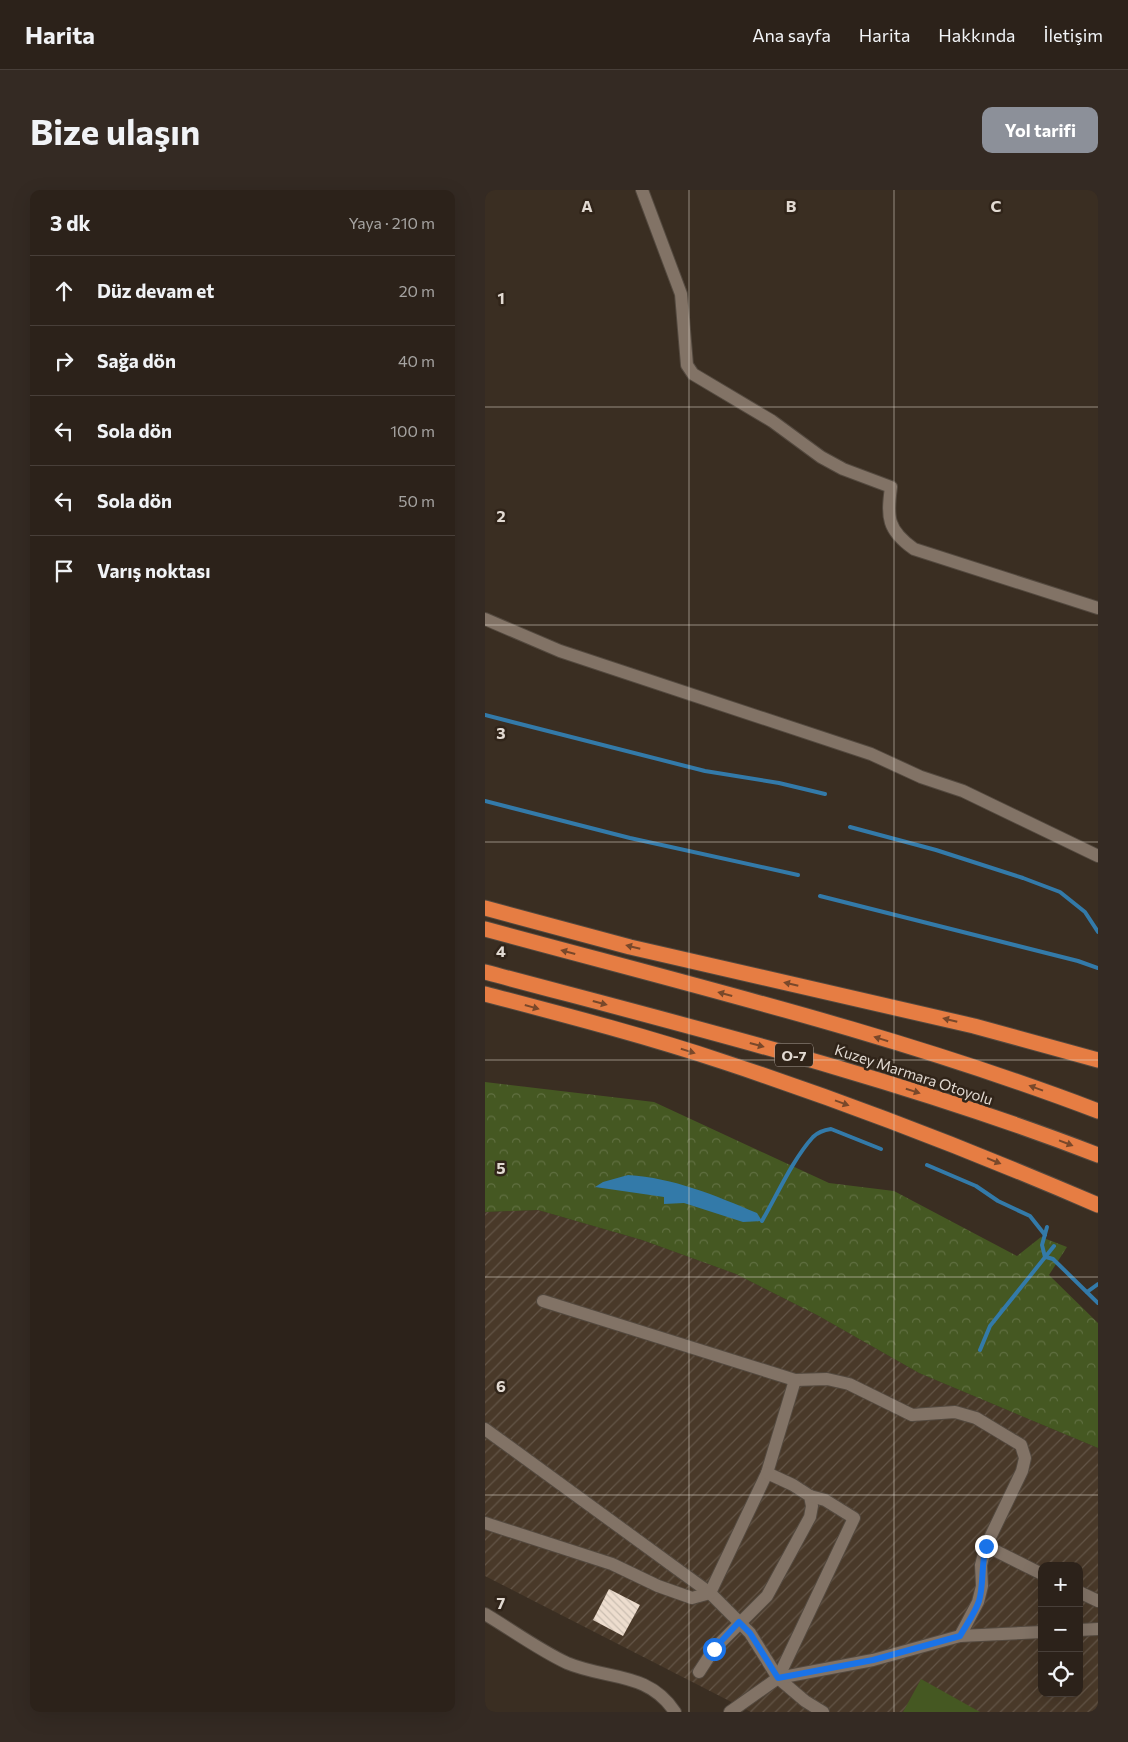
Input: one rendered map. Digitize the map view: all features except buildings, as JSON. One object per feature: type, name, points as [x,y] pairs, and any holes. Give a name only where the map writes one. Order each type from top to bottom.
[{"type":"highway","points":[[485,908],[630,946],[974,1026],[1098,1060]]},
{"type":"highway","name":"Kuzey Marmara Otoyolu","points":[[485,929],[803,1015],[1025,1084],[1098,1111]]},
{"type":"highway","name":"Kuzey Marmara Otoyolu","points":[[485,972],[823,1063],[1015,1124],[1098,1156]]},
{"type":"highway","points":[[485,994],[661,1043],[788,1084],[950,1144],[1098,1205]]},
{"type":"highway","points":[[974,1026],[1041,1034],[1098,1050]]},
{"type":"highway","points":[[1068,1192],[1098,1210]]},
{"type":"street","points":[[642,190],[681,294],[687,365],[693,374],[772,421],[821,457],[843,469],[891,487],[888,512],[891,524],[896,534],[914,549],[1098,608]]},
{"type":"street","points":[[485,620],[560,651],[871,754],[921,776],[963,791],[1098,856]]},
{"type":"street","points":[[543,1301],[795,1380],[827,1379],[849,1384],[912,1415],[955,1412],[976,1418],[1021,1445],[1025,1458],[1022,1471],[986,1546],[981,1565],[981,1586],[978,1602],[960,1636]]},
{"type":"street","points":[[711,1593],[767,1473],[795,1380]]},
{"type":"street","points":[[485,1429],[711,1593],[750,1633],[778,1678],[805,1701],[823,1712]]},
{"type":"street","points":[[767,1473],[793,1485],[810,1496],[825,1500],[854,1518],[778,1678]]},
{"type":"street","points":[[699,1672],[714,1649],[767,1596],[810,1516],[813,1506],[810,1496]]},
{"type":"street","points":[[485,1523],[612,1564],[658,1586],[692,1598],[711,1593]]},
{"type":"street","points":[[986,1546],[1038,1572]]},
{"type":"street","points":[[1083,1594],[1098,1602]]},
{"type":"street","points":[[485,1614],[566,1662],[592,1672],[643,1683],[669,1703],[675,1712]]},
{"type":"street","points":[[1083,1630],[1098,1629]]},
{"type":"street","points":[[730,1712],[778,1678],[873,1660],[960,1636],[1038,1632]]},
{"type":"shaded area","points":[[538,1210],[642,1240],[736,1274],[817,1315],[919,1373],[1098,1448],[1098,1712],[751,1712],[485,1576],[485,1212]]},
{"type":"green space","points":[[485,1082],[654,1102],[829,1183],[894,1191],[1017,1256],[1041,1237],[1067,1247],[1049,1275],[1098,1323],[1098,1448],[919,1373],[817,1315],[736,1274],[642,1240],[538,1210],[485,1212]]},
{"type":"green space","points":[[921,1679],[980,1712],[903,1712]]},
{"type":"water","points":[[628,1175],[662,1180],[694,1188],[757,1213],[762,1221],[743,1222],[684,1203],[664,1204],[664,1197],[595,1187],[603,1182]]},
{"type":"waterway","points":[[485,715],[705,771],[779,783],[825,794]]},
{"type":"waterway","points":[[485,801],[630,838],[798,875]]},
{"type":"waterway","points":[[850,827],[936,850],[1060,892],[1085,912],[1098,932]]},
{"type":"waterway","points":[[820,896],[1078,961],[1098,968]]},
{"type":"waterway","points":[[762,1221],[799,1156],[817,1134],[831,1129],[881,1149]]},
{"type":"waterway","points":[[927,1165],[976,1186],[998,1201],[1030,1216],[1045,1235]]},
{"type":"waterway","points":[[1045,1257],[1042,1245],[1047,1227]]},
{"type":"waterway","points":[[980,1350],[990,1326],[1054,1246]]},
{"type":"waterway","points":[[1046,1257],[1053,1259],[1098,1303]]},
{"type":"waterway","points":[[1087,1292],[1098,1284]]},
{"type":"route","points":[[714,1649],[739,1622],[750,1633],[778,1678],[873,1660],[960,1636],[978,1602],[981,1586],[981,1565],[986,1546]]}]
